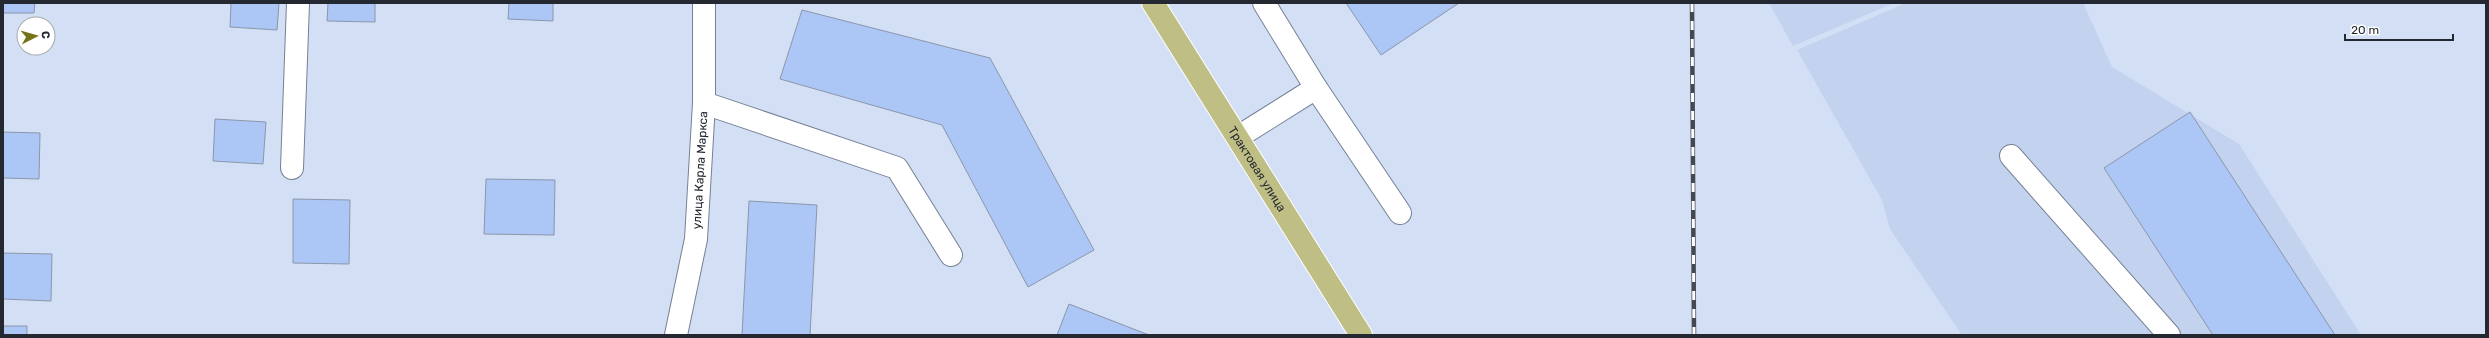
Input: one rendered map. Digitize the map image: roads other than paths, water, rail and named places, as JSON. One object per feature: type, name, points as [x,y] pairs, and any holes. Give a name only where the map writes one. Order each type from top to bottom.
[{"type":"main road","name":"Трактовая улица","points":[[1153,3],[1361,335]]},
{"type":"street","points":[[292,168],[298,3]]},
{"type":"street","name":"улица Карла Маркса","points":[[676,335],[696,239],[704,103],[704,3]]},
{"type":"street","points":[[1264,3],[1316,88],[1400,213]]},
{"type":"street","points":[[1238,137],[1316,88]]},
{"type":"street","points":[[704,103],[896,168],[951,255]]},
{"type":"street","points":[[2011,156],[2169,335]]},
{"type":"railway","points":[[1692,3],[1694,335]]}]
